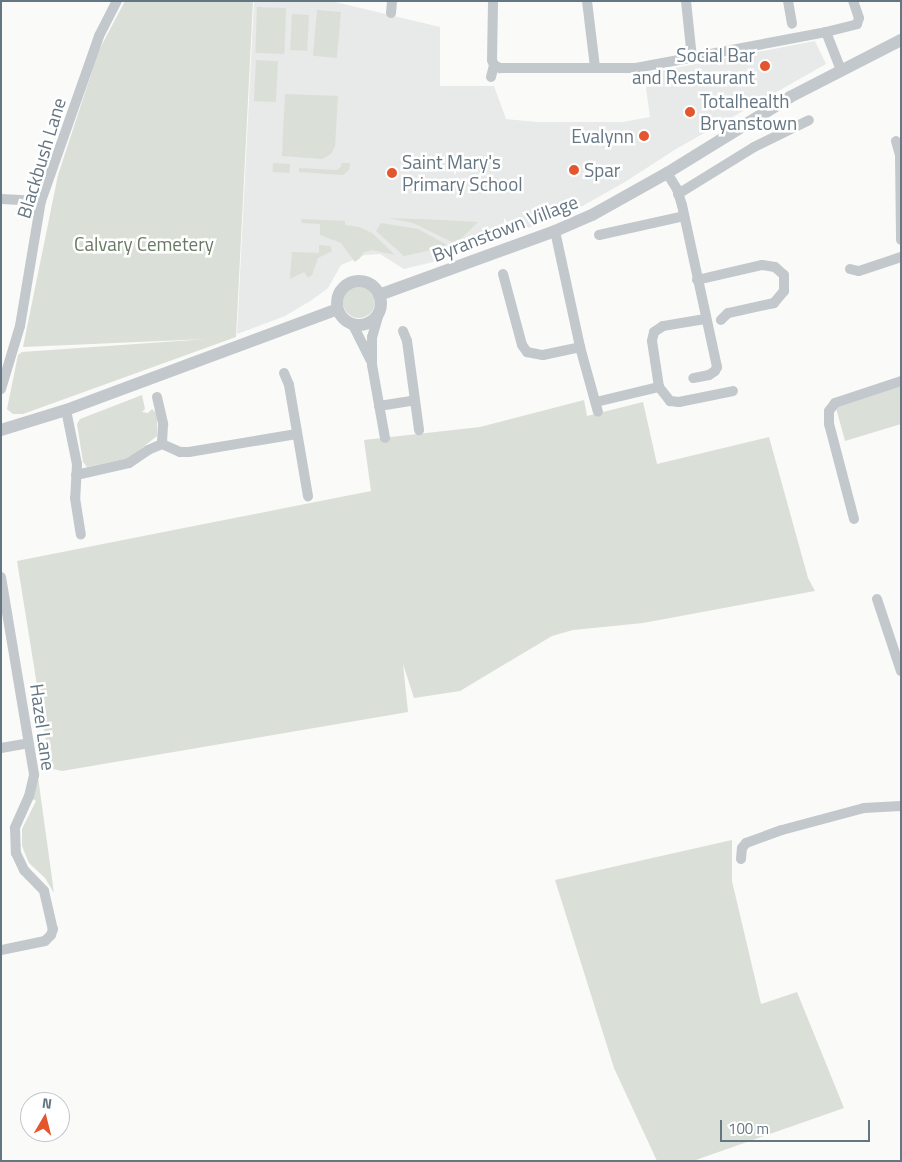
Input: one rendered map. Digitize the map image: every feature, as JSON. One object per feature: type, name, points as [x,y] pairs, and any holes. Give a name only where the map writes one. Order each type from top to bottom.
[{"type":"street","name":"Blackbush Lane","points":[[1,390],[20,326],[41,201],[99,36],[117,1]]},
{"type":"street","points":[[391,13],[392,1]]},
{"type":"street","points":[[491,77],[494,65],[492,60],[492,1]]},
{"type":"street","points":[[587,1],[595,67]]},
{"type":"street","points":[[686,1],[692,58]]},
{"type":"street","points":[[788,1],[792,24]]},
{"type":"street","points":[[494,65],[500,68],[636,68],[826,32],[857,24],[859,18],[854,1]]},
{"type":"street","points":[[826,32],[841,70]]},
{"type":"street","name":"Byranstown Village","points":[[379,295],[555,231],[592,215],[667,173],[790,97],[901,40]]},
{"type":"street","points":[[678,194],[754,147],[810,120]]},
{"type":"street","points":[[896,141],[900,155],[901,240]]},
{"type":"street","points":[[667,173],[678,194],[684,216],[717,367],[715,372],[709,375],[693,378]]},
{"type":"street","points":[[1,199],[41,201]]},
{"type":"street","points":[[599,235],[684,216]]},
{"type":"street","points":[[555,231],[580,346],[597,407],[659,387]]},
{"type":"street","points":[[850,269],[858,271],[901,257]]},
{"type":"street","points":[[697,280],[762,266],[776,267],[784,275],[784,291],[774,303],[728,313],[721,320]]},
{"type":"street","points":[[504,274],[522,345],[527,352],[543,355],[580,346]]},
{"type":"street","points":[[372,364],[353,325],[343,319],[337,309],[338,296],[346,285],[352,282],[365,282],[371,285],[379,295],[379,313],[372,337],[372,364],[385,438]]},
{"type":"street","points":[[1,430],[66,410],[337,309]]},
{"type":"street","points":[[353,325],[368,323],[379,313]]},
{"type":"street","points":[[705,319],[663,326],[654,332],[652,341],[659,387],[670,400],[679,402],[733,391]]},
{"type":"street","points":[[403,330],[407,341],[419,430]]},
{"type":"street","points":[[284,373],[289,385],[308,496]]},
{"type":"street","points":[[854,520],[829,424],[828,411],[835,403],[901,382]]},
{"type":"street","points":[[157,397],[162,424],[162,444]]},
{"type":"street","points":[[379,406],[415,400]]},
{"type":"street","points":[[66,410],[76,460],[75,498],[81,535]]},
{"type":"street","points":[[76,475],[129,463],[148,450],[162,444],[180,452],[188,452],[297,434]]},
{"type":"street","name":"Hazel Lane","points":[[1,577],[6,643],[34,774],[32,786],[15,828],[15,846],[19,863],[44,891],[52,929],[51,935],[45,941],[1,950]]},
{"type":"street","points":[[878,599],[901,671]]},
{"type":"street","points":[[1,748],[28,743]]},
{"type":"street","points":[[741,859],[742,848],[746,843],[782,830],[864,808],[901,806]]},
{"type":"shaded area","name":"Saint Mary's Primary School","points":[[254,1],[331,1],[440,27],[440,86],[494,86],[506,119],[537,122],[623,122],[650,117],[644,74],[815,41],[826,64],[676,149],[625,182],[579,208],[528,228],[518,227],[446,253],[433,262],[404,269],[380,254],[365,255],[341,265],[328,288],[312,300],[285,316],[237,334]]},
{"type":"green space","name":"Calvary Cemetery","points":[[125,1],[253,1],[236,337],[23,414],[13,414],[7,409],[18,355],[22,352],[207,339],[23,347],[58,175],[99,50]]},
{"type":"green space","points":[[257,7],[286,8],[284,54],[255,53]]},
{"type":"green space","points":[[317,10],[341,12],[337,58],[313,56]]},
{"type":"green space","points":[[292,14],[309,15],[307,51],[290,50]]},
{"type":"green space","points":[[256,60],[278,61],[276,102],[254,101]]},
{"type":"green space","points":[[285,94],[338,96],[335,146],[331,154],[322,159],[282,156]]},
{"type":"green space","points":[[273,163],[290,164],[290,173],[273,172]]},
{"type":"green space","points":[[342,163],[350,163],[349,170],[343,175],[299,172],[299,168],[337,170]]},
{"type":"green space","points":[[388,218],[478,222],[462,238],[452,242],[413,223]]},
{"type":"green space","points":[[301,219],[345,221],[345,225],[359,227],[372,233],[395,255],[372,250],[364,252],[355,262],[341,243],[320,235],[320,224],[302,223]]},
{"type":"green space","points":[[381,223],[418,229],[449,246],[404,256],[376,231]]},
{"type":"green space","points":[[319,245],[330,246],[332,251],[318,258],[312,275],[308,278],[304,272],[290,279],[292,252],[319,253]]},
{"type":"green space","points":[[359,286],[371,290],[375,302],[371,314],[359,318],[347,314],[343,302],[347,290]]},
{"type":"green space","points":[[901,386],[901,424],[845,441],[836,408]]},
{"type":"green space","points":[[142,395],[145,409],[142,412],[148,413],[152,409],[157,414],[157,436],[129,458],[87,467],[83,462],[77,424],[80,419]]},
{"type":"green space","points":[[584,400],[587,416],[643,402],[657,464],[769,437],[808,578],[815,591],[643,623],[573,630],[552,636],[460,691],[414,698],[403,664],[408,712],[62,771],[53,769],[49,760],[17,561],[371,491],[364,440],[480,427]]},
{"type":"green space","points":[[38,777],[54,893],[45,878],[29,863],[22,846],[22,829],[36,801],[33,799]]},
{"type":"green space","points":[[732,840],[732,881],[761,1004],[797,992],[844,1108],[693,1161],[657,1161],[614,1068],[555,880]]},
{"type":"place","name":"Social Bar and Restaurant","points":[[765,66]]},
{"type":"place","name":"Totalhealth Bryanstown","points":[[690,112]]},
{"type":"place","name":"Evalynn","points":[[644,136]]},
{"type":"place","name":"Spar","points":[[574,170]]},
{"type":"place","name":"Saint Mary's Primary School","points":[[392,173]]}]
